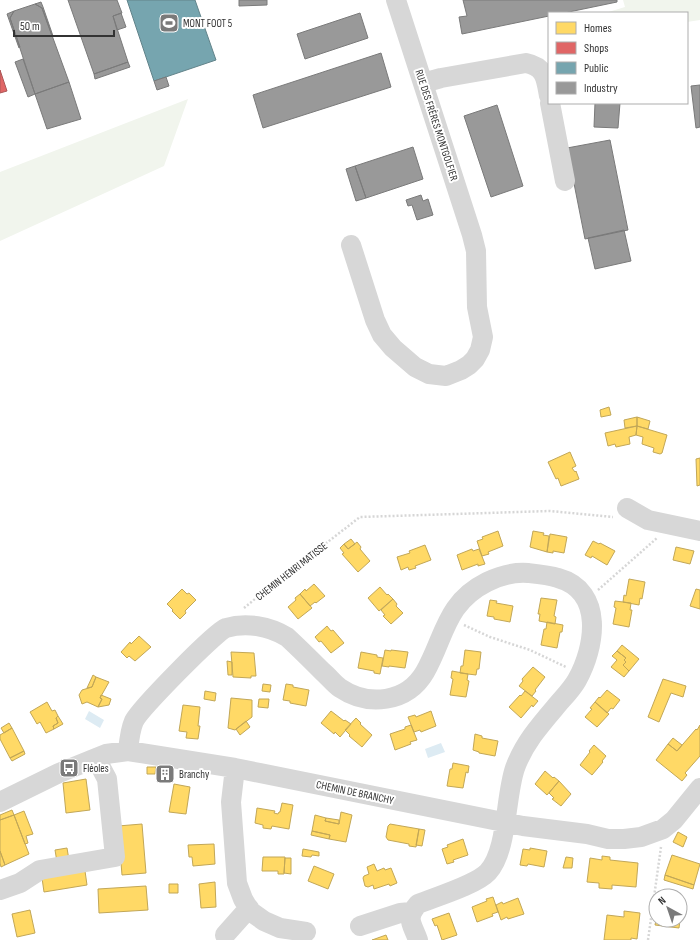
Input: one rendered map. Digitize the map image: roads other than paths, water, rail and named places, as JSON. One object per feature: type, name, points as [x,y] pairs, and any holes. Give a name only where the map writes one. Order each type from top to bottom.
[{"type":"street","name":"RUE DES FRÈRES MONTGOLFIER","points":[[351,245],[375,320],[382,335],[394,348],[415,367],[437,376],[446,376],[469,365],[480,350],[482,337],[477,307],[476,251],[466,214],[396,0]]},
{"type":"street","points":[[423,83],[441,78],[526,62],[541,70],[546,80],[548,91]]},
{"type":"street","points":[[550,104],[565,181]]},
{"type":"street","points":[[628,508],[648,520],[700,530]]},
{"type":"street","points":[[128,751],[134,720],[153,698],[224,629],[242,626],[262,626],[278,631],[287,636],[339,687],[351,694],[371,701],[386,699],[401,694],[412,687],[424,674],[449,618],[463,599],[473,590],[500,576],[526,573],[559,578],[574,586],[587,600],[591,612],[593,628],[590,644],[580,674],[576,682],[533,734],[524,748],[514,770],[501,846],[489,871],[480,879],[418,904],[411,912],[410,918],[418,940]]},
{"type":"street","name":"CHEMIN DE BRANCHY","points":[[0,802],[59,773],[106,754],[128,751],[235,768],[505,822],[608,839],[624,839],[641,837],[663,829],[674,820],[700,788]]},
{"type":"street","points":[[0,890],[20,883],[40,870],[115,857],[107,779],[96,758]]},
{"type":"street","points":[[235,768],[231,802],[237,883],[243,899],[250,911],[264,921],[280,928],[306,932]]},
{"type":"street","points":[[225,935],[249,908]]},
{"type":"street","points":[[360,926],[400,913],[411,912]]},
{"type":"place","name":"MONT FOOT 5","points":[[169,23]]},
{"type":"place","name":"Fléoles","points":[[69,768]]},
{"type":"place","name":"Branchy","points":[[165,774]]}]
